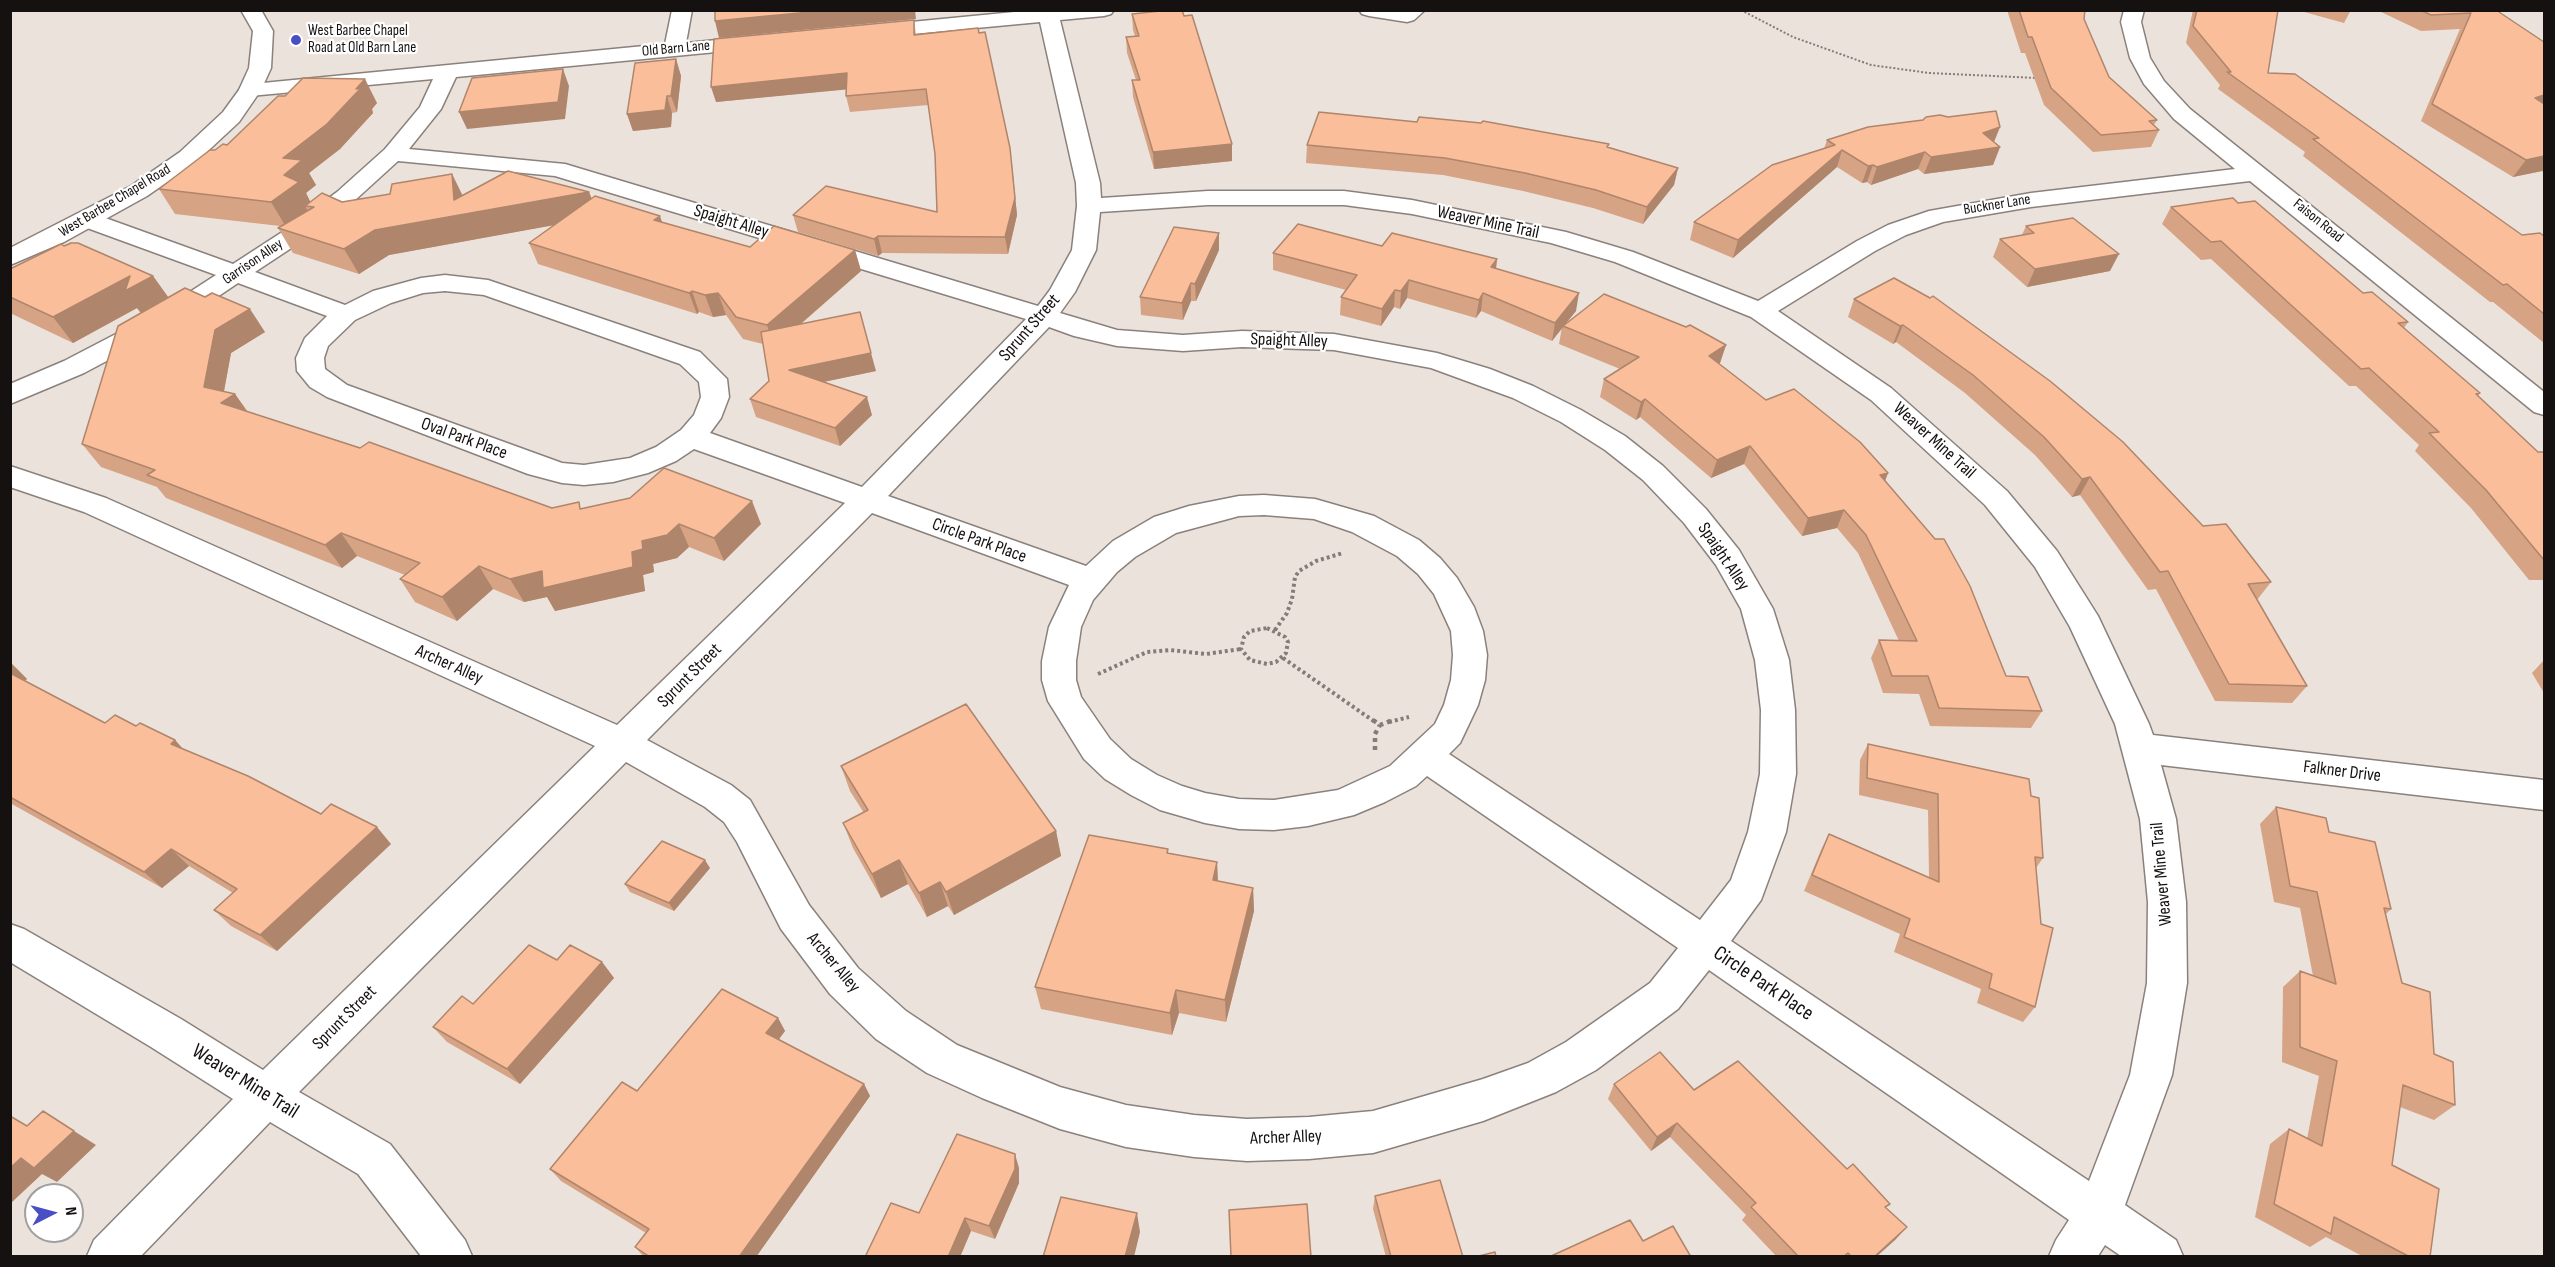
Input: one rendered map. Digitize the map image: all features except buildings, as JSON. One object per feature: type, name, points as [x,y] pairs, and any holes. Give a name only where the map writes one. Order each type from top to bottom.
[{"type":"street","name":"West Barbee Chapel Road","points":[[10,258],[88,220],[140,191],[188,157],[231,117],[250,90],[260,68],[263,31],[251,10]]},
{"type":"street","points":[[675,49],[682,10]]},
{"type":"street","points":[[849,33],[1104,10]]},
{"type":"street","points":[[1369,10],[1407,16],[1415,10]]},
{"type":"street","name":"Faison Road","points":[[2134,10],[2131,22],[2140,58],[2155,84],[2182,114],[2544,406]]},
{"type":"street","name":"Sprunt Street","points":[[110,1257],[266,1096],[867,500],[1044,316],[1062,292],[1084,250],[1089,206],[1088,183],[1049,16]]},
{"type":"street","name":"Old Barn Lane","points":[[250,90],[779,40]]},
{"type":"street","name":"Garrison Alley","points":[[10,395],[119,345],[238,273],[345,197],[393,154],[430,109],[448,71]]},
{"type":"street","name":"Spaight Alley","points":[[393,154],[557,168],[1044,316],[1083,330],[1149,342],[1183,344],[1242,339],[1334,342],[1437,361],[1523,392],[1571,416],[1615,443],[1653,473],[1695,516],[1728,558],[1756,609],[1772,660],[1778,710],[1778,774],[1767,832],[1747,888],[1705,945]]},
{"type":"street","name":"Buckner Lane","points":[[1760,311],[1866,246],[1897,230],[1938,216],[2031,200],[2258,173]]},
{"type":"street","name":"Weaver Mine Trail","points":[[1089,206],[1208,198],[1344,198],[1412,207],[1557,237],[1624,257],[1760,311],[1881,394],[1996,498],[2046,559],[2086,624],[2120,694],[2140,748],[2158,819],[2167,902],[2167,983],[2151,1075],[2099,1214],[2072,1257]]},
{"type":"street","points":[[88,220],[346,314]]},
{"type":"street","name":"Oval Park Place","points":[[445,284],[488,288],[690,358],[713,379],[715,397],[707,418],[691,437],[666,454],[638,466],[613,472],[584,475],[562,473],[537,466],[337,391],[320,381],[311,371],[310,358],[315,344],[346,314],[363,304],[403,290],[445,284]]},
{"type":"street","points":[[691,437],[867,500]]},
{"type":"street","name":"Archer Alley","points":[[10,476],[95,505],[622,743],[718,796],[737,811],[750,831],[795,917],[844,981],[891,1025],[942,1059],[997,1084],[1060,1108],[1126,1126],[1194,1136],[1247,1140],[1309,1138],[1373,1131],[1435,1115],[1541,1078],[1581,1056],[1664,996],[1705,945]]},
{"type":"street","name":"Circle Park Place","points":[[867,500],[1090,580]]},
{"type":"street","points":[[1273,505],[1315,509],[1339,515],[1385,534],[1408,548],[1429,566],[1446,586],[1458,607],[1467,631],[1470,655],[1468,680],[1461,705],[1448,733],[1403,776],[1372,792],[1341,804],[1274,815],[1239,814],[1173,799],[1118,769],[1097,749],[1065,701],[1059,680],[1060,645],[1079,595],[1090,580],[1124,549],[1165,525],[1205,513],[1239,506],[1273,505]]},
{"type":"street","name":"Falkner Drive","points":[[2140,748],[2544,795]]},
{"type":"street","name":"Circle Park Place","points":[[1425,756],[2160,1257]]},
{"type":"street","name":"Weaver Mine Trail","points":[[10,941],[374,1159],[449,1257]]},
{"type":"path","points":[[1741,10],[1793,37],[1871,64],[1940,74],[2040,79]]},
{"type":"path","points":[[1275,630],[1287,613],[1295,578],[1299,572],[1316,561],[1347,552]]},
{"type":"path","points":[[1267,628],[1275,630],[1288,642],[1286,653],[1282,658],[1267,664],[1250,660],[1241,649],[1244,637],[1250,632],[1267,628]]},
{"type":"path","points":[[1090,676],[1115,668],[1147,652],[1170,650],[1206,654],[1241,649]]},
{"type":"path","points":[[1282,658],[1380,725],[1396,719],[1413,717]]},
{"type":"place","name":"West Barbee Chapel Road at Old Barn Lane","points":[[296,40]]}]
